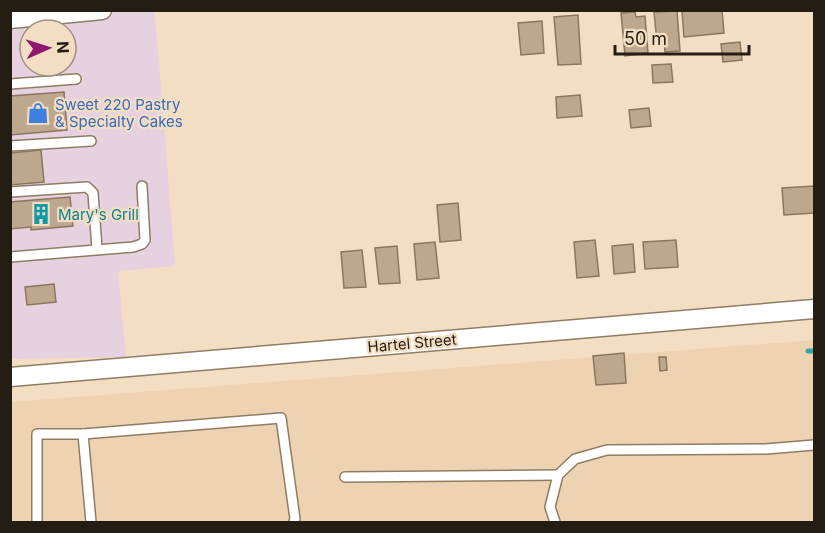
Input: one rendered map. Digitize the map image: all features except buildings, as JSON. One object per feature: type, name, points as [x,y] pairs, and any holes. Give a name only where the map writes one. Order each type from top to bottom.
[{"type":"street","points":[[10,19],[102,10]]},
{"type":"street","name":"Hartel Street","points":[[10,377],[814,309]]},
{"type":"lane","points":[[10,84],[76,80]]},
{"type":"lane","points":[[10,146],[91,141]]},
{"type":"lane","points":[[10,257],[138,246],[145,240],[142,186]]},
{"type":"lane","points":[[10,192],[87,187],[93,193],[97,249]]},
{"type":"lane","points":[[37,522],[37,434],[83,434],[281,418],[294,522]]},
{"type":"lane","points":[[83,434],[91,522]]},
{"type":"lane","points":[[555,522],[550,507],[558,476],[575,459],[607,450],[755,449],[814,445]]},
{"type":"lane","points":[[345,477],[558,476]]},
{"type":"shaded area","points":[[10,11],[154,11],[175,266],[118,271],[126,357],[11,359]]},
{"type":"shaded area","points":[[814,340],[814,522],[11,522],[11,402]]},
{"type":"waterway","points":[[808,351],[814,351]]},
{"type":"place","name":"Sweet 220 Pastry & Specialty Cakes","points":[[38,113]]},
{"type":"place","name":"Mary's Grill","points":[[41,214]]}]
